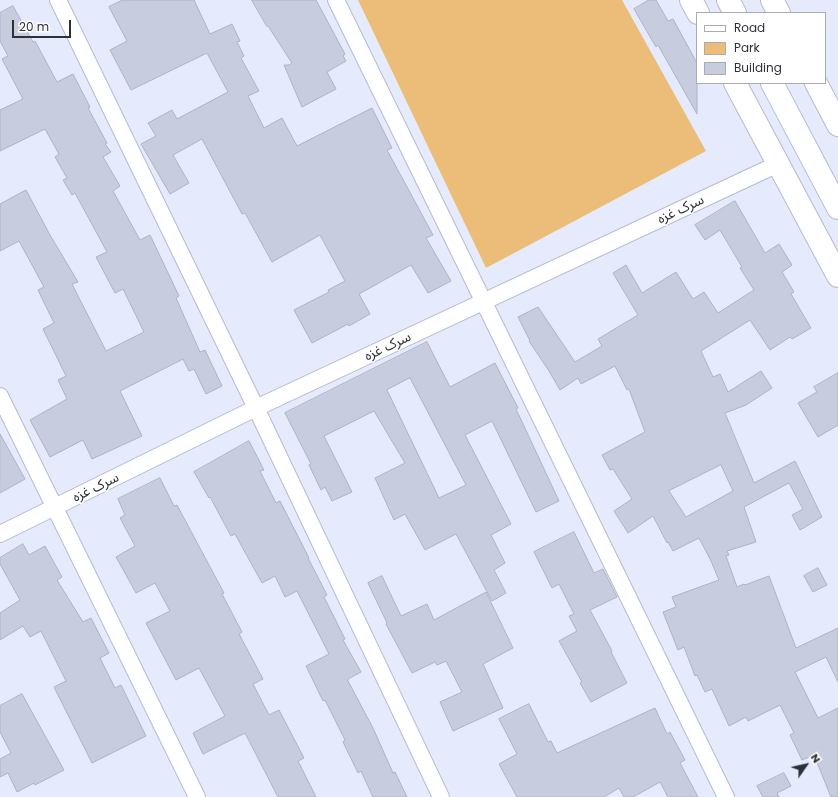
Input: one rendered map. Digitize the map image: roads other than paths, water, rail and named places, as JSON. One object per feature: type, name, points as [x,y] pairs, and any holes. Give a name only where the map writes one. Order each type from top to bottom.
[{"type":"street","points":[[58,0],[256,408],[441,797]]},
{"type":"street","points":[[336,0],[726,797]]},
{"type":"street","points":[[691,0],[697,12]]},
{"type":"street","points":[[728,0],[734,12]]},
{"type":"street","points":[[772,0],[778,12]]},
{"type":"street","points":[[736,84],[838,276]]},
{"type":"street","points":[[773,84],[838,208]]},
{"type":"street","points":[[817,84],[838,125]]},
{"type":"street","name":"سرک غزه","points":[[0,534],[55,509],[256,408],[778,164]]},
{"type":"street","points":[[0,396],[197,797]]}]
